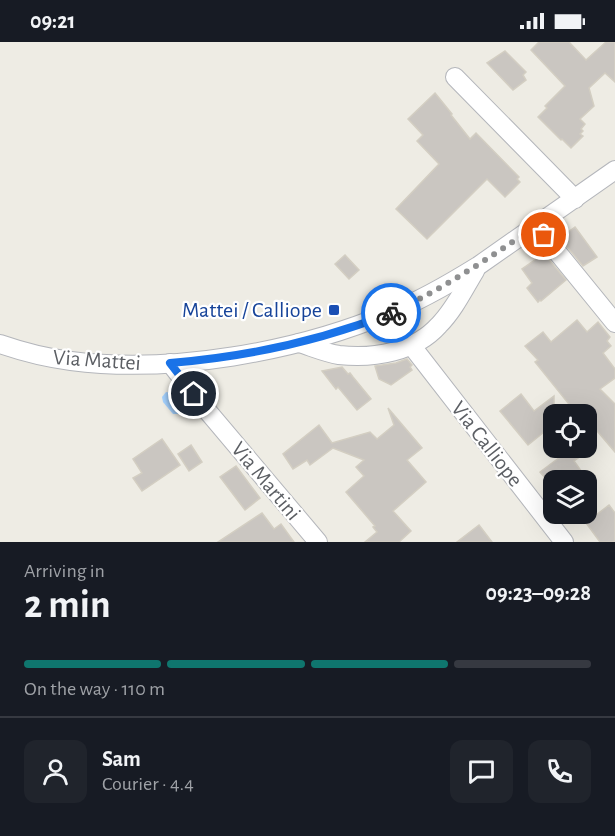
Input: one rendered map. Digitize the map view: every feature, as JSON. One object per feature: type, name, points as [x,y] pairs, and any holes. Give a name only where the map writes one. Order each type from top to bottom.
[{"type":"street","points":[[455,77],[575,199]]},
{"type":"street","name":"Via Mattei","points":[[0,344],[44,357],[117,365],[170,363],[231,356],[297,343],[350,328],[391,313],[436,290],[477,266],[615,170]]},
{"type":"street","points":[[536,226],[615,323]]},
{"type":"street","points":[[297,343],[337,355],[374,355],[398,351],[424,338],[439,326],[452,309],[477,266]]},
{"type":"street","name":"Via Calliope","points":[[411,345],[564,542]]},
{"type":"street","name":"Via Martini","points":[[170,363],[318,542]]},
{"type":"water","points":[[166,392],[179,401],[182,410],[180,414],[173,414],[163,402],[162,397]]},
{"type":"building","points":[[539,42],[569,42],[586,60],[606,42],[615,42],[615,82],[605,73],[589,88],[594,106],[580,119],[585,124],[580,134],[583,136],[571,148],[538,117],[547,108],[545,106],[565,86],[531,50]]},
{"type":"building","points":[[505,51],[526,72],[523,75],[526,80],[513,90],[487,63]]},
{"type":"building","points":[[435,93],[470,139],[476,133],[519,177],[517,179],[520,182],[505,197],[487,179],[427,239],[396,209],[439,164],[417,141],[423,135],[408,119]]},
{"type":"building","points":[[575,227],[597,257],[583,266],[560,238]]},
{"type":"building","points":[[540,249],[566,280],[538,302],[527,288],[532,283],[522,269],[539,257],[537,252]]},
{"type":"building","points":[[345,255],[359,270],[349,279],[335,264]]},
{"type":"building","points":[[577,320],[587,332],[598,322],[610,337],[607,341],[611,346],[603,353],[615,369],[615,378],[600,389],[615,404],[615,452],[597,431],[597,404],[569,404],[535,362],[538,360],[525,346],[543,332],[551,342]]},
{"type":"building","points":[[407,359],[412,365],[410,367],[412,370],[391,385],[379,379],[375,366]]},
{"type":"building","points":[[342,367],[348,374],[350,373],[371,399],[357,410],[322,371]]},
{"type":"building","points":[[521,394],[534,411],[543,404],[543,433],[528,445],[500,411]]},
{"type":"building","points":[[554,396],[554,404],[543,404]]},
{"type":"building","points":[[388,408],[422,448],[407,460],[426,482],[393,511],[411,531],[399,542],[365,542],[377,532],[373,527],[375,526],[346,492],[364,476],[356,467],[364,460],[333,448],[310,465],[307,460],[293,469],[283,454],[319,425],[332,443],[370,432],[377,439],[394,425]]},
{"type":"building","points":[[162,439],[180,465],[142,491],[133,478],[142,473],[133,459]]},
{"type":"building","points":[[191,445],[202,462],[189,471],[178,454]]},
{"type":"building","points":[[559,458],[578,458],[574,461],[581,470],[543,470],[543,475],[540,472]]},
{"type":"building","points":[[236,466],[260,498],[245,510],[220,477]]},
{"type":"building","points":[[609,505],[615,513],[615,542],[600,542],[587,524],[597,524],[597,514]]},
{"type":"building","points":[[262,513],[274,529],[281,524],[294,542],[218,542]]},
{"type":"building","points":[[479,525],[492,542],[457,542]]},
{"type":"way so far","points":[[391,313],[457,279],[536,226],[544,235]]},
{"type":"place","name":"Mattei / Calliope","points":[[334,310]]},
{"type":"route","points":[[194,394],[170,363],[231,356],[297,343],[350,328],[391,313]]}]
